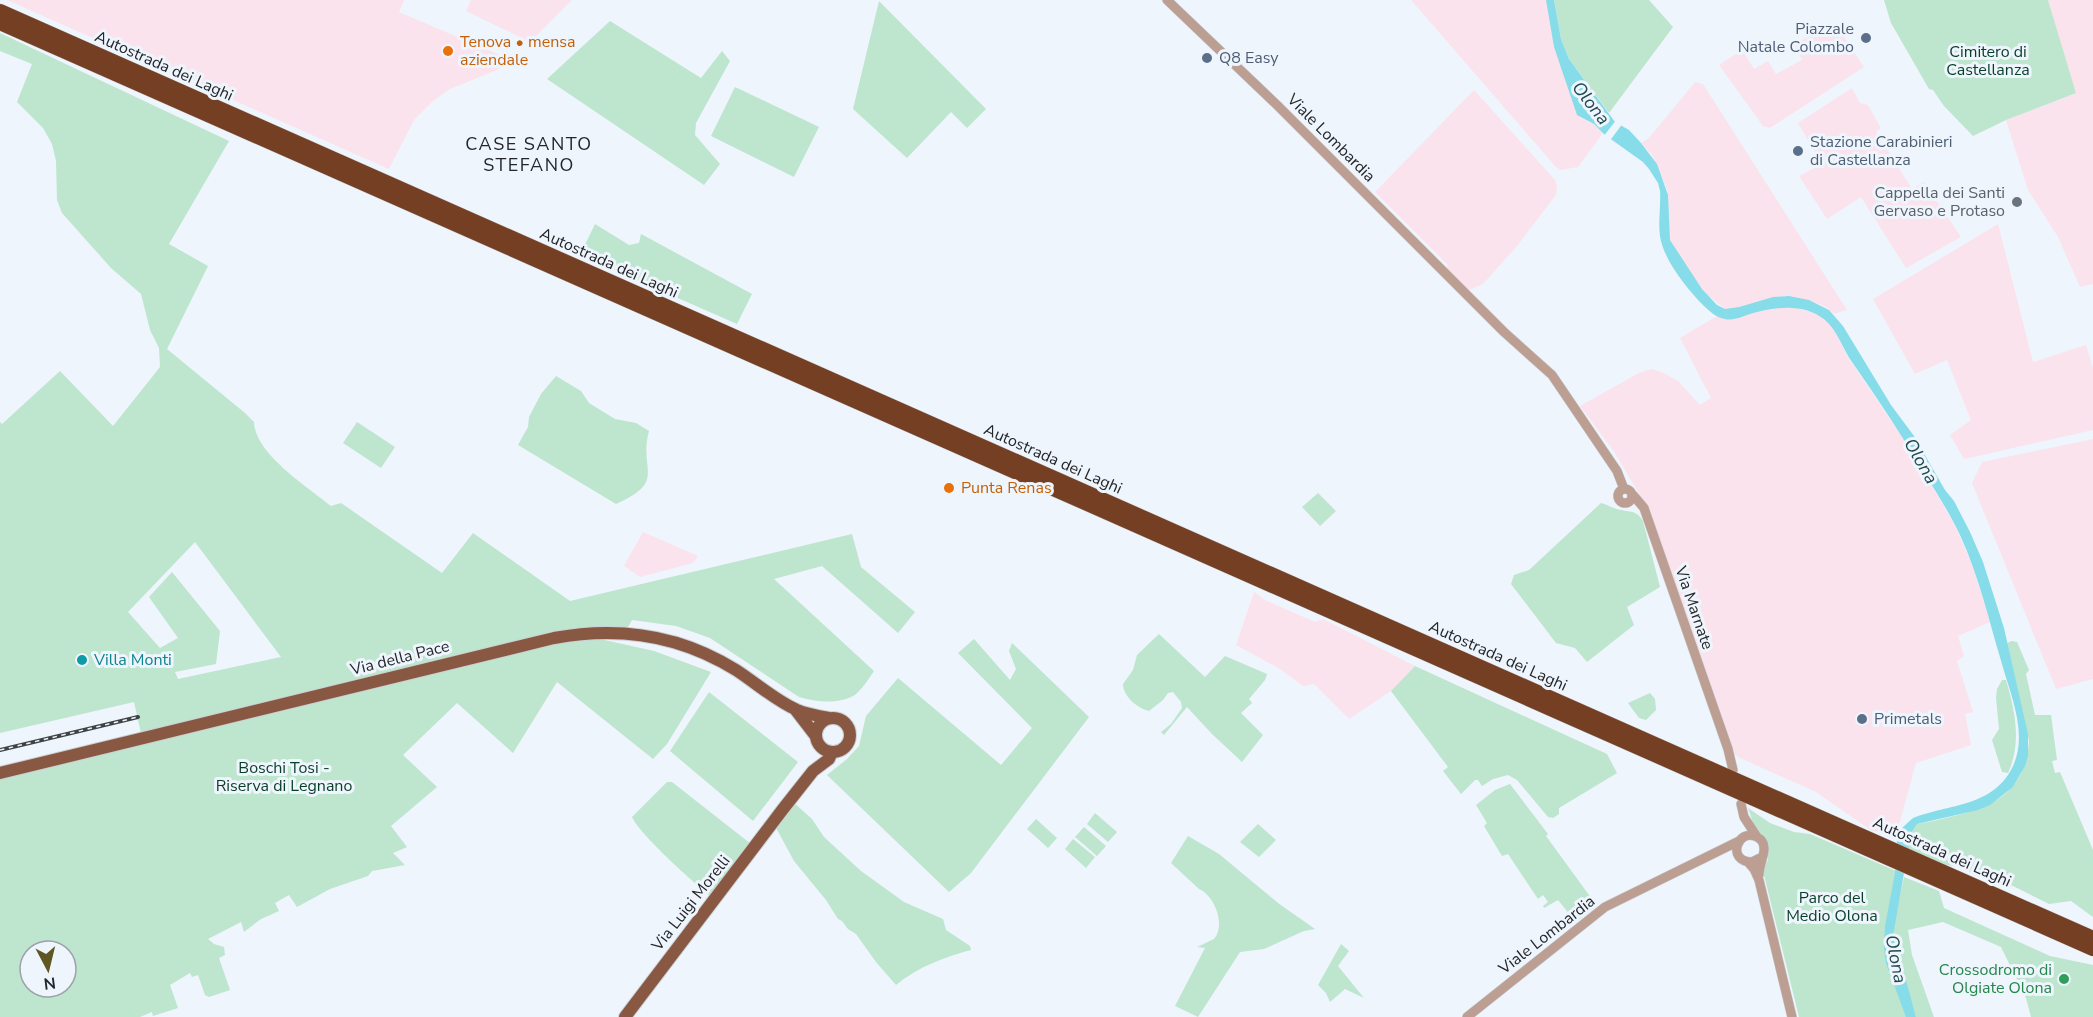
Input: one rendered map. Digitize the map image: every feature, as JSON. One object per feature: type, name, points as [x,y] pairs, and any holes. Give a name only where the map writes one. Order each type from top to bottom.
[{"type":"highway","name":"Autostrada dei Laghi","points":[[0,11],[1877,847],[2093,949]]},
{"type":"highway","name":"Autostrada dei Laghi","points":[[0,23],[1877,847]]},
{"type":"highway","name":"Autostrada dei Laghi","points":[[1913,864],[2093,938]]},
{"type":"main road","name":"Via della Pace","points":[[0,773],[543,640],[585,633],[640,634],[692,647],[723,662],[795,709],[829,718]]},
{"type":"main road","name":"Via della Pace","points":[[795,709],[815,735]]},
{"type":"main road","points":[[829,718],[843,720],[850,728],[851,734],[843,749],[827,750],[815,735],[819,724],[829,718]]},
{"type":"main road","name":"Via Luigi Morelli","points":[[625,1017],[813,771],[829,759],[827,750]]},
{"type":"street","name":"Viale Lombardia","points":[[1167,0],[1283,111],[1504,332],[1552,375],[1617,471],[1624,489]]},
{"type":"street","points":[[1624,489],[1618,494],[1621,502],[1629,503],[1633,495]]},
{"type":"street","name":"Via Marnate","points":[[1624,489],[1630,490],[1644,508],[1721,735],[1728,749],[1732,770]]},
{"type":"street","points":[[1741,804],[1744,817],[1764,846],[1763,855],[1757,861],[1748,862]]},
{"type":"street","points":[[1744,817],[1737,853],[1754,869],[1759,880],[1792,1017]]},
{"type":"street","points":[[1739,840],[1746,836],[1757,837]]},
{"type":"street","name":"Viale Lombardia","points":[[1467,1017],[1605,907],[1739,840]]},
{"type":"street","name":"Viale Lombardia","points":[[1714,854],[1737,853]]},
{"type":"street","points":[[1759,880],[1760,858]]},
{"type":"shaded area","points":[[7,0],[404,0],[399,12],[512,60],[497,70],[450,89],[433,101],[414,120],[389,169]]},
{"type":"shaded area","points":[[471,0],[572,0],[530,42],[466,11]]},
{"type":"shaded area","points":[[1411,0],[1546,0],[1554,47],[1574,104],[1580,117],[1594,124],[1603,133],[1578,167],[1560,170],[1555,166]]},
{"type":"shaded area","points":[[2048,0],[2093,0],[2093,284],[2080,287],[2058,237],[2028,190],[2006,120],[2076,93]]},
{"type":"shaded area","points":[[1837,26],[1864,67],[1770,128],[1763,126],[1719,65],[1742,50],[1754,69],[1768,61],[1776,74],[1802,60],[1794,43]]},
{"type":"shaded area","points":[[1695,82],[1703,84],[1847,310],[1834,314],[1817,303],[1789,296],[1773,297],[1725,309],[1705,293],[1693,276],[1670,240],[1667,189],[1652,155],[1641,143],[1649,138]]},
{"type":"shaded area","points":[[1852,88],[1860,103],[1868,105],[1881,128],[1876,132],[1912,189],[1924,182],[1961,237],[1906,268],[1861,197],[1827,219],[1799,176],[1822,164],[1798,123]]},
{"type":"shaded area","points":[[1474,90],[1555,180],[1557,187],[1556,195],[1517,246],[1483,284],[1469,290],[1445,270],[1448,265],[1375,192]]},
{"type":"shaded area","points":[[1998,224],[2033,362],[2086,345],[2093,368],[2093,430],[1964,459],[1950,435],[1971,420],[1947,360],[1915,374],[1873,299]]},
{"type":"shaded area","points":[[1782,307],[1817,314],[1833,327],[1847,356],[1905,441],[1954,523],[1973,567],[1990,622],[1958,636],[1964,656],[1957,661],[1973,712],[1965,714],[1971,745],[1916,763],[1897,832],[1872,831],[1816,792],[1733,753],[1648,509],[1615,453],[1580,406],[1639,373],[1651,369],[1678,381],[1700,405],[1711,398],[1680,338],[1717,316],[1730,320]]},
{"type":"shaded area","points":[[2093,439],[2093,679],[2056,689],[1972,483],[1982,462]]},
{"type":"shaded area","points":[[643,532],[698,556],[693,563],[640,577],[624,566]]},
{"type":"shaded area","points":[[1254,592],[1265,600],[1315,622],[1323,619],[1415,666],[1391,691],[1349,719],[1314,684],[1303,686],[1280,669],[1236,645]]},
{"type":"green space","points":[[1554,0],[1649,0],[1673,27],[1609,113],[1569,59],[1561,39]]},
{"type":"green space","name":"Cimitero di Castellanza","points":[[1884,0],[2048,0],[2076,93],[2006,120],[1973,136],[1944,106],[1933,90],[1929,89],[1891,23]]},
{"type":"green space","points":[[879,1],[986,109],[967,128],[951,112],[907,158],[853,109]]},
{"type":"green space","points":[[610,21],[701,78],[722,51],[730,61],[696,123],[695,135],[720,164],[704,185],[547,79]]},
{"type":"green space","name":"Boschi Tosi - Riserva di Legnano","points":[[0,33],[229,141],[169,244],[208,266],[167,349],[245,413],[254,422],[263,446],[273,458],[331,506],[341,503],[442,573],[473,533],[570,601],[852,534],[861,567],[915,612],[898,633],[822,566],[774,579],[874,671],[856,694],[843,700],[828,702],[799,697],[710,638],[676,626],[632,620],[628,627],[577,629],[600,639],[654,651],[711,672],[667,744],[653,759],[557,682],[513,753],[457,703],[403,755],[437,787],[391,826],[407,847],[393,853],[405,865],[372,871],[368,876],[330,889],[297,907],[289,895],[275,903],[279,911],[261,919],[244,932],[241,922],[208,939],[224,947],[225,955],[219,958],[230,990],[209,997],[205,995],[198,975],[192,977],[190,973],[170,985],[178,1008],[153,1016],[152,1012],[140,1017],[0,1017],[0,778],[143,742],[134,702],[0,733],[0,422],[2,424],[60,371],[113,426],[160,367],[159,348],[150,330],[141,294],[111,268],[62,213],[57,200],[56,161],[52,144],[43,128],[17,102],[32,64],[0,51]],"holes":[[[195,542],[281,657],[178,679],[175,672],[216,664],[220,631],[172,572],[149,597],[178,638],[160,648],[128,612]]]},
{"type":"green space","points":[[735,87],[819,127],[794,177],[711,136]]},
{"type":"green space","points":[[595,224],[629,245],[639,243],[641,234],[752,294],[737,324],[580,255]]},
{"type":"green space","points":[[556,376],[581,391],[589,403],[615,419],[636,423],[649,431],[646,481],[642,488],[632,496],[616,504],[518,445],[541,394]]},
{"type":"green space","points":[[357,422],[395,447],[381,468],[343,443]]},
{"type":"green space","points":[[1318,493],[1336,511],[1320,526],[1302,507]]},
{"type":"green space","points":[[1601,503],[1639,515],[1643,521],[1660,587],[1627,607],[1634,625],[1587,662],[1575,648],[1556,643],[1511,584],[1514,575],[1529,570]]},
{"type":"green space","points":[[1159,634],[1205,677],[1225,656],[1267,674],[1265,680],[1249,699],[1252,703],[1241,713],[1263,735],[1242,762],[1187,707],[1164,735],[1161,732],[1171,724],[1182,708],[1181,702],[1173,692],[1168,693],[1149,711],[1136,704],[1125,693],[1123,684],[1133,670],[1137,655]]},
{"type":"green space","points":[[974,639],[1010,680],[1016,669],[1009,651],[1012,643],[1089,717],[971,873],[949,892],[827,775],[859,746],[866,716],[898,678],[1001,765],[1032,728],[958,653]]},
{"type":"green space","points":[[2017,642],[2029,670],[2026,674],[2035,715],[2051,715],[2057,760],[2052,761],[2055,773],[2060,772],[2093,850],[2093,917],[2071,901],[2049,904],[2007,883],[1988,879],[1956,866],[1944,865],[1907,848],[1911,833],[1917,824],[1973,811],[1998,799],[2008,792],[2022,771],[2029,741],[2007,643]]},
{"type":"green space","points":[[1415,666],[1607,754],[1617,773],[1559,808],[1559,814],[1553,818],[1548,817],[1517,780],[1508,775],[1493,779],[1482,786],[1478,780],[1475,780],[1461,794],[1443,771],[1448,767],[1391,691]]},
{"type":"green space","points":[[2002,680],[2006,680],[2016,726],[2015,750],[2008,773],[2002,772],[1992,740],[1999,729],[1996,698],[1997,689]]},
{"type":"green space","points":[[709,692],[798,762],[753,821],[670,751]]},
{"type":"green space","points":[[1650,693],[1655,699],[1656,710],[1646,720],[1639,718],[1628,703]]},
{"type":"green space","points":[[667,782],[672,782],[751,844],[713,898],[656,847],[632,817]]},
{"type":"green space","points":[[1510,784],[1548,834],[1546,836],[1597,906],[1576,922],[1558,900],[1544,908],[1543,906],[1548,902],[1543,895],[1538,899],[1508,854],[1502,856],[1484,826],[1487,823],[1476,805],[1495,790]]},
{"type":"green space","points":[[793,802],[812,819],[824,837],[861,871],[904,902],[943,919],[946,930],[970,946],[971,950],[932,963],[896,985],[856,934],[838,919],[826,900],[794,861],[775,826]]},
{"type":"green space","name":"Parco del Medio Olona","points":[[1748,808],[1770,823],[1794,832],[1810,834],[1896,871],[1888,928],[1913,1017],[1799,1017],[1764,875],[1763,868],[1768,860],[1767,843],[1755,828]]},
{"type":"green space","points":[[1095,813],[1117,832],[1108,842],[1087,824]]},
{"type":"green space","points":[[1036,819],[1057,838],[1048,848],[1027,829]]},
{"type":"green space","points":[[1258,824],[1276,840],[1259,857],[1240,842]]},
{"type":"green space","points":[[1084,827],[1106,846],[1097,856],[1075,837]]},
{"type":"green space","points":[[1188,836],[1219,854],[1278,903],[1315,929],[1304,931],[1264,949],[1240,952],[1198,1017],[1175,1006],[1205,948],[1197,947],[1214,939],[1219,919],[1210,898],[1171,863]]},
{"type":"green space","points":[[1073,839],[1095,857],[1086,868],[1065,849]]},
{"type":"green space","points":[[1904,877],[1939,891],[1944,908],[2050,956],[2093,965],[2093,1017],[2031,1017],[2026,998],[2001,947],[1943,922],[1908,930],[1912,955],[1934,1017],[1916,1017],[1893,942],[1894,923]]},
{"type":"green space","points":[[1341,944],[1349,951],[1338,966],[1364,998],[1345,989],[1330,1002],[1326,993],[1318,985]]},
{"type":"water","name":"Olona","points":[[1546,0],[1554,0],[1561,39],[1569,59],[1615,122],[1629,130],[1657,164],[1668,195],[1670,240],[1702,289],[1717,305],[1725,309],[1773,297],[1789,296],[1809,300],[1829,310],[1843,326],[1954,501],[1983,562],[2004,628],[2028,734],[2028,756],[2013,787],[1990,805],[1978,810],[1917,824],[1911,833],[1893,936],[1916,1017],[1906,1017],[1886,963],[1884,949],[1885,926],[1895,873],[1897,841],[1903,827],[1913,818],[1983,797],[1994,789],[2005,779],[2013,766],[2019,741],[2013,702],[1973,566],[1944,505],[1849,357],[1837,334],[1825,320],[1807,310],[1798,308],[1777,308],[1733,319],[1722,318],[1705,307],[1683,282],[1662,245],[1659,230],[1660,191],[1658,183],[1643,162],[1605,135],[1594,124],[1577,115],[1554,47]]},
{"type":"pier","points":[[1617,119],[1623,123],[1609,142],[1603,137]]},
{"type":"railway","points":[[0,750],[138,717]]},
{"type":"place","name":"Piazzale Natale Colombo","points":[[1866,38]]},
{"type":"place","name":"Tenova • mensa aziendale","points":[[448,51]]},
{"type":"place","name":"Q8 Easy","points":[[1207,58]]},
{"type":"place","name":"Stazione Carabinieri di Castellanza","points":[[1798,151]]},
{"type":"place","name":"Cappella dei Santi Gervaso e Protaso","points":[[2017,202]]},
{"type":"place","name":"Punta Renas","points":[[949,488]]},
{"type":"place","name":"Villa Monti","points":[[82,660]]},
{"type":"place","name":"Primetals","points":[[1862,719]]},
{"type":"place","name":"Crossodromo di Olgiate Olona","points":[[2064,979]]},
{"type":"district","name":"CASE SANTO STEFANO","points":[[529,154]]}]
